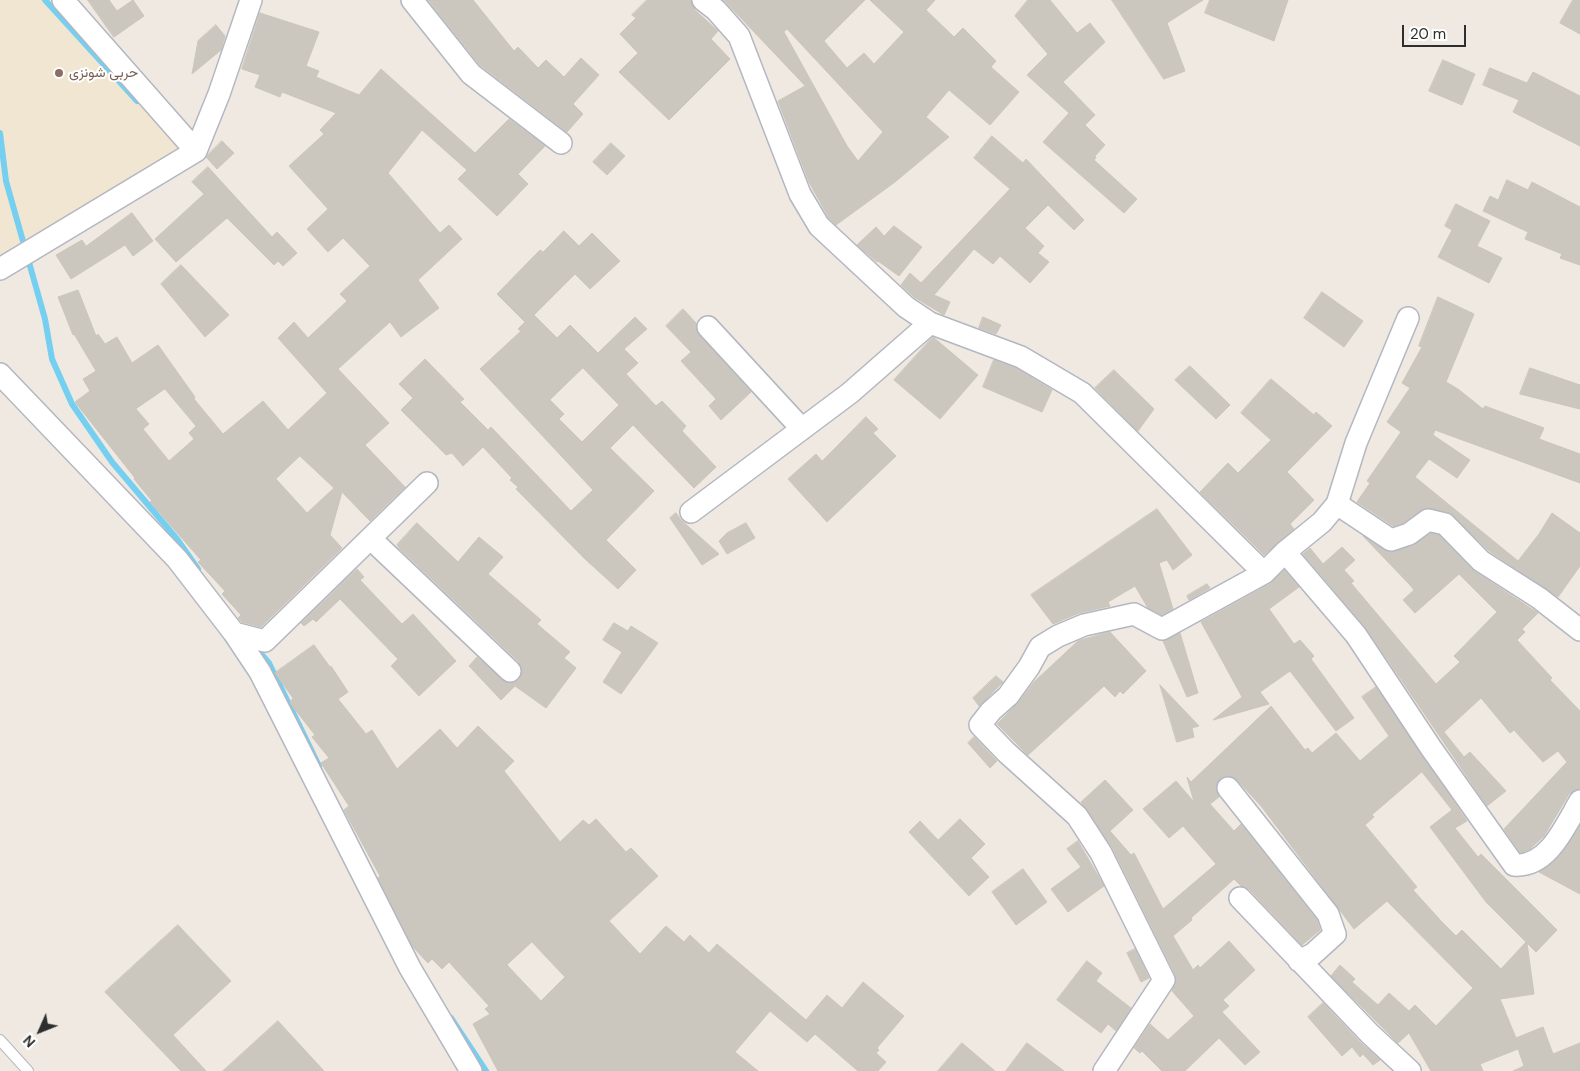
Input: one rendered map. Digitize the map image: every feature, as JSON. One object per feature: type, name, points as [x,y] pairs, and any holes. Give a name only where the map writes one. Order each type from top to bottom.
[{"type":"street","points":[[63,0],[196,151]]},
{"type":"street","points":[[0,269],[55,234],[196,151],[220,94],[251,0]]},
{"type":"street","points":[[412,0],[471,74],[561,143]]},
{"type":"street","points":[[703,0],[716,10],[739,36],[800,194],[819,226],[906,307],[930,323],[1022,357],[1082,393],[1264,573]]},
{"type":"street","points":[[1104,1071],[1164,980],[1101,852],[1077,816],[1006,752],[980,725],[991,711],[1008,696],[1029,667],[1040,647],[1058,636],[1084,625],[1134,614],[1162,629],[1264,573],[1284,552],[1322,522],[1338,504],[1356,443],[1408,318]]},
{"type":"street","points":[[691,512],[850,392],[930,323]]},
{"type":"street","points":[[708,326],[802,429]]},
{"type":"street","points":[[0,374],[177,559],[234,633],[260,672],[410,968],[471,1071]]},
{"type":"street","points":[[234,633],[265,641],[427,483]]},
{"type":"street","points":[[1338,504],[1391,540],[1410,534],[1428,520],[1445,524],[1481,561],[1539,598],[1580,630]]},
{"type":"street","points":[[371,539],[510,671]]},
{"type":"street","points":[[1284,552],[1356,635],[1431,748],[1514,865],[1529,863],[1549,851],[1580,801]]},
{"type":"street","points":[[1228,788],[1328,914],[1335,934],[1313,954],[1299,961]]},
{"type":"street","points":[[1240,898],[1370,1034],[1410,1071]]},
{"type":"lane","points":[[0,1040],[28,1071]]},
{"type":"shaded area","name":"حربی شونزی","points":[[0,0],[54,0],[184,146],[0,255]]},
{"type":"building","points":[[88,0],[109,0],[117,11],[133,0],[144,16],[114,37]]},
{"type":"building","points":[[428,0],[473,0],[514,51],[518,47],[538,68],[546,60],[564,77],[581,58],[599,75],[573,104],[583,114],[567,132],[480,65]]},
{"type":"building","points":[[647,0],[691,0],[695,10],[718,31],[711,39],[730,59],[669,120],[619,72],[638,53],[620,34],[636,18],[632,15]]},
{"type":"building","points":[[724,0],[865,0],[824,41],[847,68],[864,53],[874,64],[904,32],[870,0],[935,0],[926,10],[954,37],[963,28],[996,61],[991,67],[1019,92],[990,125],[949,90],[926,117],[949,137],[895,182],[836,225],[829,218],[809,182],[778,101],[805,86]],"holes":[[[787,29],[883,132],[858,161],[847,146],[784,32]]]},
{"type":"building","points":[[1028,0],[1050,0],[1077,33],[1090,23],[1105,42],[1063,82],[1095,115],[1085,125],[1105,145],[1095,156],[1094,160],[1137,199],[1124,213],[1043,142],[1069,113],[1027,75],[1048,54],[1015,16]]},
{"type":"building","points":[[1112,0],[1203,0],[1167,23],[1185,71],[1164,79]]},
{"type":"building","points":[[1210,0],[1288,0],[1274,41],[1205,13]]},
{"type":"building","points":[[1573,0],[1580,0],[1580,34],[1560,23]]},
{"type":"building","points":[[260,13],[319,32],[306,66],[319,71],[316,77],[359,95],[381,69],[475,153],[509,119],[545,146],[518,174],[528,184],[497,216],[458,179],[467,170],[422,130],[388,173],[440,233],[449,225],[462,239],[418,280],[439,308],[401,337],[390,322],[338,369],[389,423],[365,445],[405,487],[370,521],[342,492],[330,535],[342,548],[261,627],[242,622],[238,618],[241,615],[222,594],[225,591],[198,562],[201,560],[150,502],[152,501],[135,478],[75,402],[90,391],[83,379],[96,371],[73,335],[58,297],[78,290],[96,336],[98,334],[105,344],[117,337],[132,363],[158,345],[195,397],[194,399],[223,434],[263,401],[288,430],[327,393],[278,338],[294,322],[308,338],[347,301],[340,294],[370,266],[343,238],[328,252],[307,229],[328,209],[289,166],[324,134],[320,130],[336,113],[282,92],[280,97],[255,87],[260,75],[242,69]],"holes":[[[165,389],[196,426],[189,433],[194,439],[169,461],[143,429],[149,424],[136,409]],[[300,456],[334,488],[307,513],[276,479]]]},
{"type":"building","points":[[216,25],[225,36],[221,50],[192,74],[198,41]]},
{"type":"building","points":[[1443,60],[1475,74],[1462,105],[1429,91]]},
{"type":"building","points":[[1490,68],[1527,83],[1533,72],[1580,96],[1580,146],[1513,112],[1519,100],[1483,85]]},
{"type":"building","points":[[992,136],[1023,163],[1026,159],[1084,220],[1074,230],[1048,205],[1025,228],[1044,246],[1038,253],[1049,262],[1030,283],[1000,256],[993,264],[974,249],[934,295],[950,302],[944,315],[914,297],[901,285],[910,273],[921,283],[1010,189],[974,158]]},
{"type":"building","points":[[222,141],[234,153],[217,169],[206,157]]},
{"type":"building","points":[[611,143],[625,156],[607,175],[593,162]]},
{"type":"building","points":[[208,167],[272,237],[277,232],[297,253],[283,266],[278,261],[274,265],[227,218],[176,262],[155,239],[204,194],[192,182]]},
{"type":"building","points":[[1507,180],[1528,190],[1532,182],[1580,207],[1580,265],[1560,258],[1562,254],[1525,239],[1528,232],[1483,211],[1490,196],[1498,200]]},
{"type":"building","points":[[1456,204],[1490,221],[1477,246],[1502,258],[1489,283],[1438,257],[1452,230],[1445,226]]},
{"type":"building","points":[[132,213],[153,241],[133,256],[125,245],[71,279],[56,255],[82,240],[86,246]]},
{"type":"building","points":[[894,226],[922,247],[899,276],[877,262],[857,245],[876,227],[884,236]]},
{"type":"building","points":[[564,231],[579,246],[592,233],[620,261],[590,289],[575,274],[534,315],[557,338],[570,325],[598,353],[635,317],[647,329],[624,349],[638,363],[626,374],[656,406],[662,401],[686,426],[682,431],[716,467],[694,488],[633,425],[610,448],[654,491],[606,540],[636,570],[618,589],[585,559],[516,489],[518,487],[510,480],[512,478],[483,447],[463,466],[452,453],[446,455],[401,410],[413,398],[399,384],[425,359],[464,399],[460,402],[488,430],[491,427],[571,511],[593,490],[480,369],[521,331],[518,329],[525,322],[497,294],[540,250],[543,252]],"holes":[[[583,368],[619,405],[582,442],[559,419],[564,414],[550,400]]]},
{"type":"building","points":[[181,265],[229,315],[205,337],[161,284]]},
{"type":"building","points":[[1322,292],[1363,321],[1344,347],[1304,318]]},
{"type":"building","points":[[1438,297],[1474,314],[1446,382],[1483,409],[1485,406],[1544,428],[1539,439],[1580,454],[1580,483],[1435,430],[1433,435],[1470,460],[1457,478],[1429,459],[1415,477],[1518,561],[1539,534],[1552,513],[1580,533],[1580,566],[1558,597],[1489,551],[1448,512],[1425,508],[1403,523],[1393,526],[1357,502],[1370,483],[1367,481],[1401,432],[1387,422],[1410,388],[1402,383],[1422,347],[1419,346]]},
{"type":"building","points":[[683,309],[696,323],[699,335],[751,392],[721,420],[709,406],[716,399],[681,361],[691,352],[666,326]]},
{"type":"building","points":[[983,317],[1001,325],[996,334],[979,328]]},
{"type":"building","points":[[933,337],[978,375],[940,419],[894,380]]},
{"type":"building","points":[[994,360],[1016,368],[1052,390],[1042,412],[983,387]]},
{"type":"building","points":[[1190,366],[1230,405],[1216,419],[1175,380]]},
{"type":"building","points":[[1530,368],[1580,385],[1580,409],[1520,394]]},
{"type":"building","points":[[1114,370],[1154,409],[1138,431],[1095,388]]},
{"type":"building","points":[[1271,379],[1314,415],[1316,412],[1332,426],[1287,472],[1314,500],[1290,524],[1294,529],[1264,555],[1200,492],[1228,463],[1238,473],[1271,440],[1241,413]]},
{"type":"building","points":[[866,417],[878,429],[873,433],[896,456],[827,522],[788,479],[816,454],[822,461]]},
{"type":"building","points":[[1157,509],[1192,555],[1173,570],[1167,560],[1159,563],[1173,609],[1162,615],[1148,608],[1135,586],[1108,602],[1110,606],[1079,613],[1053,624],[1031,595]]},
{"type":"building","points":[[676,513],[681,520],[719,554],[702,565],[670,518]]},
{"type":"building","points":[[417,523],[458,562],[479,537],[503,557],[488,574],[541,620],[537,624],[570,652],[564,658],[576,668],[546,708],[515,686],[501,700],[469,666],[477,657],[508,683],[519,680],[522,673],[519,662],[397,545]]},
{"type":"building","points":[[746,523],[755,538],[727,554],[719,541],[727,533]]},
{"type":"building","points":[[1431,533],[1439,535],[1474,571],[1538,613],[1522,629],[1525,632],[1517,640],[1552,678],[1550,680],[1580,711],[1580,789],[1569,794],[1544,836],[1530,849],[1523,852],[1520,852],[1504,829],[1567,762],[1558,751],[1543,762],[1514,730],[1510,733],[1481,698],[1444,732],[1464,757],[1470,752],[1506,791],[1487,806],[1366,628],[1303,554],[1310,548],[1323,564],[1342,547],[1355,560],[1344,570],[1354,581],[1351,583],[1436,684],[1460,662],[1454,656],[1497,612],[1459,574],[1415,613],[1403,600],[1414,590],[1363,536],[1390,552],[1413,546]]},
{"type":"building","points":[[357,569],[364,577],[360,580],[402,624],[413,614],[456,661],[419,696],[391,666],[398,659],[340,599],[316,622],[313,619],[304,626],[301,623]]},
{"type":"building","points":[[1284,570],[1299,587],[1269,609],[1294,644],[1300,640],[1314,656],[1311,659],[1354,718],[1336,731],[1290,671],[1260,692],[1269,704],[1213,720],[1242,697],[1201,622],[1270,584]]},
{"type":"building","points":[[1207,584],[1210,588],[1189,600],[1187,596]]},
{"type":"building","points":[[614,623],[628,631],[631,626],[658,643],[621,694],[603,682],[622,652],[603,640]]},
{"type":"building","points":[[1110,632],[1146,671],[1123,694],[1120,691],[1115,697],[1104,686],[1028,755],[997,724],[1018,703],[1034,682],[1078,641]]},
{"type":"building","points":[[1180,633],[1198,693],[1187,697],[1163,641]]},
{"type":"building","points":[[314,645],[348,692],[338,699],[366,734],[372,730],[397,769],[440,729],[457,748],[478,726],[514,761],[504,771],[560,842],[583,820],[589,825],[596,819],[626,852],[631,848],[658,876],[609,921],[640,954],[666,926],[684,942],[690,935],[709,953],[717,944],[806,1020],[827,995],[842,1008],[863,982],[904,1016],[877,1048],[879,1050],[876,1053],[886,1062],[878,1071],[858,1071],[815,1034],[807,1042],[770,1011],[735,1052],[758,1071],[498,1071],[473,1024],[490,1014],[485,1009],[489,1006],[449,962],[442,969],[432,959],[428,963],[413,947],[378,878],[380,876],[344,810],[349,806],[321,763],[329,758],[312,737],[315,735],[290,703],[293,698],[275,673]],"holes":[[[532,942],[565,977],[541,1001],[507,965]]]},
{"type":"building","points":[[996,676],[1003,682],[979,706],[973,698]]},
{"type":"building","points":[[1160,685],[1199,726],[1192,728],[1194,737],[1177,742]]},
{"type":"building","points":[[1376,687],[1467,821],[1455,828],[1478,857],[1481,854],[1557,930],[1536,952],[1527,943],[1534,994],[1500,999],[1516,1038],[1543,1027],[1553,1054],[1580,1043],[1580,1071],[1513,1071],[1524,1066],[1518,1049],[1480,1064],[1483,1071],[1431,1071],[1409,1033],[1398,1043],[1331,976],[1340,965],[1355,979],[1352,982],[1378,1005],[1389,993],[1409,1011],[1415,1005],[1436,1026],[1473,988],[1387,901],[1354,929],[1261,806],[1237,780],[1227,776],[1217,783],[1216,790],[1219,797],[1210,804],[1234,831],[1241,824],[1317,920],[1320,930],[1302,945],[1249,889],[1241,886],[1234,879],[1173,936],[1193,970],[1198,965],[1200,968],[1229,941],[1255,970],[1223,1000],[1229,1006],[1222,1012],[1260,1052],[1245,1065],[1219,1038],[1185,1071],[1162,1071],[1142,1051],[1140,1053],[1134,1048],[1150,1024],[1168,1040],[1194,1016],[1172,991],[1176,981],[1175,974],[1112,847],[1081,802],[1105,780],[1133,810],[1110,831],[1131,855],[1134,853],[1163,909],[1216,864],[1183,826],[1169,838],[1143,809],[1176,781],[1194,802],[1187,777],[1191,782],[1271,706],[1305,750],[1308,748],[1312,753],[1336,733],[1360,761],[1389,736],[1362,697]],"holes":[[[1422,772],[1452,810],[1430,827],[1486,902],[1526,942],[1501,969],[1462,930],[1456,936],[1442,922],[1413,890],[1417,887],[1365,825],[1374,817],[1372,815]]]},
{"type":"building","points":[[974,737],[997,761],[990,768],[968,743]]},
{"type":"building","points":[[960,819],[985,844],[971,858],[989,877],[969,896],[909,832],[920,821],[938,840]]},
{"type":"building","points":[[1580,826],[1580,894],[1539,872],[1554,862],[1563,852]]},
{"type":"building","points":[[1078,841],[1104,886],[1068,912],[1051,889],[1081,867],[1067,849]]},
{"type":"building","points":[[1023,869],[1047,902],[1016,925],[992,892]]},
{"type":"building","points":[[178,925],[231,981],[173,1035],[206,1071],[181,1071],[105,992]]},
{"type":"building","points":[[1135,949],[1149,978],[1141,982],[1127,953]]},
{"type":"building","points":[[1087,961],[1102,973],[1096,981],[1131,1008],[1116,1031],[1108,1024],[1101,1033],[1057,1000]]},
{"type":"building","points":[[1323,1003],[1380,1060],[1373,1065],[1363,1054],[1360,1057],[1352,1047],[1342,1056],[1308,1017]]},
{"type":"building","points":[[278,1021],[324,1071],[223,1071]]},
{"type":"building","points":[[962,1043],[995,1071],[938,1071]]},
{"type":"building","points":[[1027,1043],[1064,1071],[1006,1071]]},
{"type":"waterway","points":[[45,0],[137,101]]},
{"type":"waterway","points":[[0,133],[6,181],[45,319],[52,359],[72,404],[112,462],[177,539],[198,569]]},
{"type":"waterway","points":[[256,648],[269,663],[319,766]]},
{"type":"waterway","points":[[451,1018],[486,1071]]},
{"type":"place","name":"حربی شونزی","points":[[59,73]]}]
